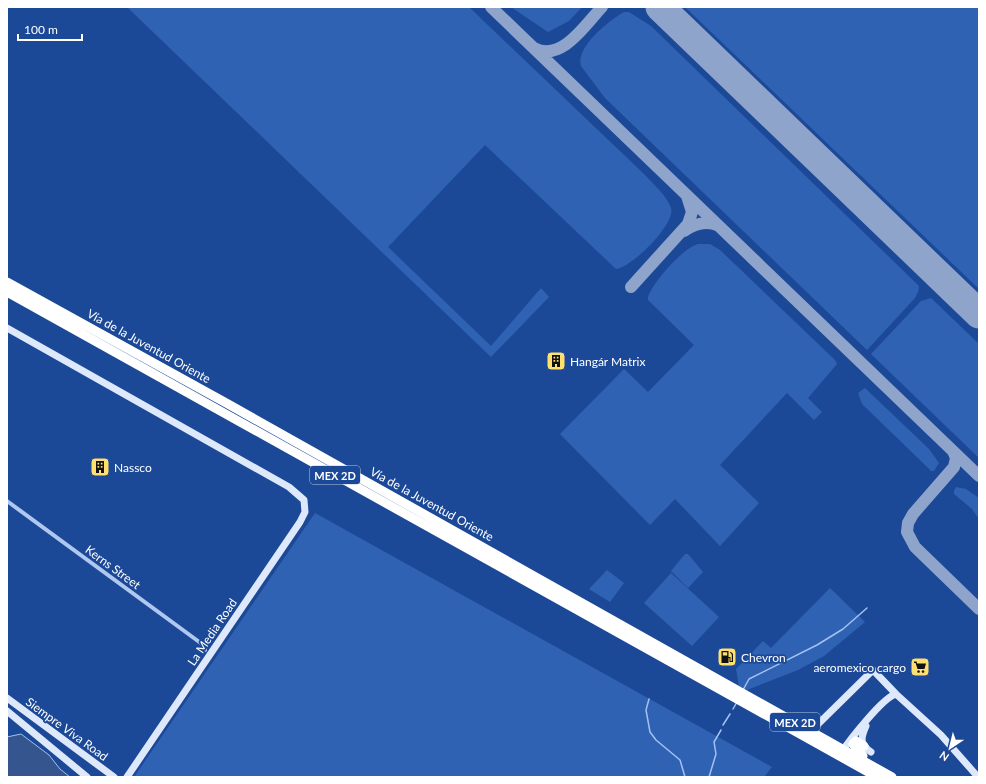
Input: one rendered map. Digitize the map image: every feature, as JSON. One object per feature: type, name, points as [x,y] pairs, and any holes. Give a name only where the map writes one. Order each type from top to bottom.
[{"type":"highway","name":"Vía de la Juventud Oriente","points":[[7,283],[11,292],[663,659],[735,694]]},
{"type":"highway","name":"Vía de la Juventud Oriente","points":[[11,292],[228,404],[697,667],[735,694]]},
{"type":"highway","name":"MEX 2D","points":[[735,694],[842,752],[868,753],[892,777]]},
{"type":"highway","name":"MEX 2D","points":[[744,699],[811,731],[877,777]]},
{"type":"main road","points":[[7,328],[289,487],[301,496]]},
{"type":"main road","points":[[7,333],[290,492],[301,496]]},
{"type":"main road","name":"La Media Road","points":[[127,777],[300,522],[303,517],[305,506],[301,496]]},
{"type":"main road","points":[[811,731],[873,670],[896,694],[933,728],[952,755],[978,777]]},
{"type":"main road","points":[[842,752],[866,721],[891,696],[896,694]]},
{"type":"main road","name":"Siempre Viva Road","points":[[7,698],[114,777]]},
{"type":"main road","name":"Siempre Viva Road","points":[[7,711],[87,777]]},
{"type":"main road","points":[[866,721],[861,736],[868,753]]},
{"type":"street","name":"Kerns Street","points":[[7,502],[202,644],[205,650]]},
{"type":"shaded area","points":[[127,7],[469,7],[644,174],[666,199],[671,208],[671,215],[667,224],[651,244],[632,261],[623,267],[616,269],[485,145],[388,247],[491,346],[541,288],[549,297],[491,357]]},
{"type":"shaded area","points":[[511,7],[582,7],[569,21],[548,32]]},
{"type":"shaded area","points":[[685,7],[979,7],[979,289]]},
{"type":"shaded area","points":[[624,12],[629,12],[651,26],[919,286],[915,298],[867,350],[605,98],[581,66],[583,51],[588,43],[611,21]]},
{"type":"shaded area","points":[[698,244],[710,244],[720,250],[835,360],[837,364],[808,398],[822,412],[814,420],[787,393],[720,465],[759,503],[720,546],[675,499],[650,525],[560,434],[624,369],[648,392],[694,345],[648,300],[648,297],[656,283],[669,266],[685,252]]},
{"type":"shaded area","points":[[931,298],[979,344],[979,458],[871,354],[921,301]]},
{"type":"shaded area","points":[[865,388],[929,449],[939,463],[934,471],[931,471],[862,404],[858,393]]},
{"type":"shaded area","points":[[956,487],[966,489],[979,498],[979,519],[972,509],[954,494]]},
{"type":"shaded area","points":[[315,513],[772,767],[764,777],[134,777]]},
{"type":"shaded area","points":[[685,554],[688,554],[703,572],[688,588],[671,571]]},
{"type":"shaded area","points":[[607,570],[624,583],[610,602],[589,589]]},
{"type":"shaded area","points":[[671,573],[719,617],[692,646],[644,603]]},
{"type":"shaded area","points":[[830,588],[865,622],[824,656],[798,670],[747,690],[739,686],[736,669],[763,641],[771,648]]},
{"type":"shaded area","points":[[21,734],[49,755],[60,769],[70,777],[7,777],[7,737]]},
{"type":"waterway","points":[[743,690],[749,679],[817,645],[843,629],[867,608]]},
{"type":"waterway","points":[[649,699],[646,710],[650,732],[656,740],[680,760],[685,777]]},
{"type":"waterway","points":[[733,709],[737,702]]},
{"type":"waterway","points":[[723,725],[730,714]]},
{"type":"waterway","points":[[709,777],[716,754],[714,742],[721,730]]},
{"type":"taxiway","points":[[491,7],[979,476]]},
{"type":"taxiway","points":[[534,48],[544,51],[554,50],[563,46],[572,40],[602,7]]},
{"type":"taxiway","points":[[631,287],[688,224],[692,212],[687,196]]},
{"type":"taxiway","points":[[684,231],[692,226],[705,223],[719,226]]},
{"type":"taxiway","points":[[953,451],[956,458],[954,467],[913,514],[908,523],[907,532],[915,547],[979,609]]},
{"type":"runway","points":[[660,7],[979,314]]},
{"type":"place","name":"Hangár Matrix","points":[[556,361]]},
{"type":"place","name":"Nassco","points":[[100,467]]},
{"type":"place","name":"Chevron","points":[[727,657]]},
{"type":"place","name":"aeromexico cargo","points":[[920,667]]}]
